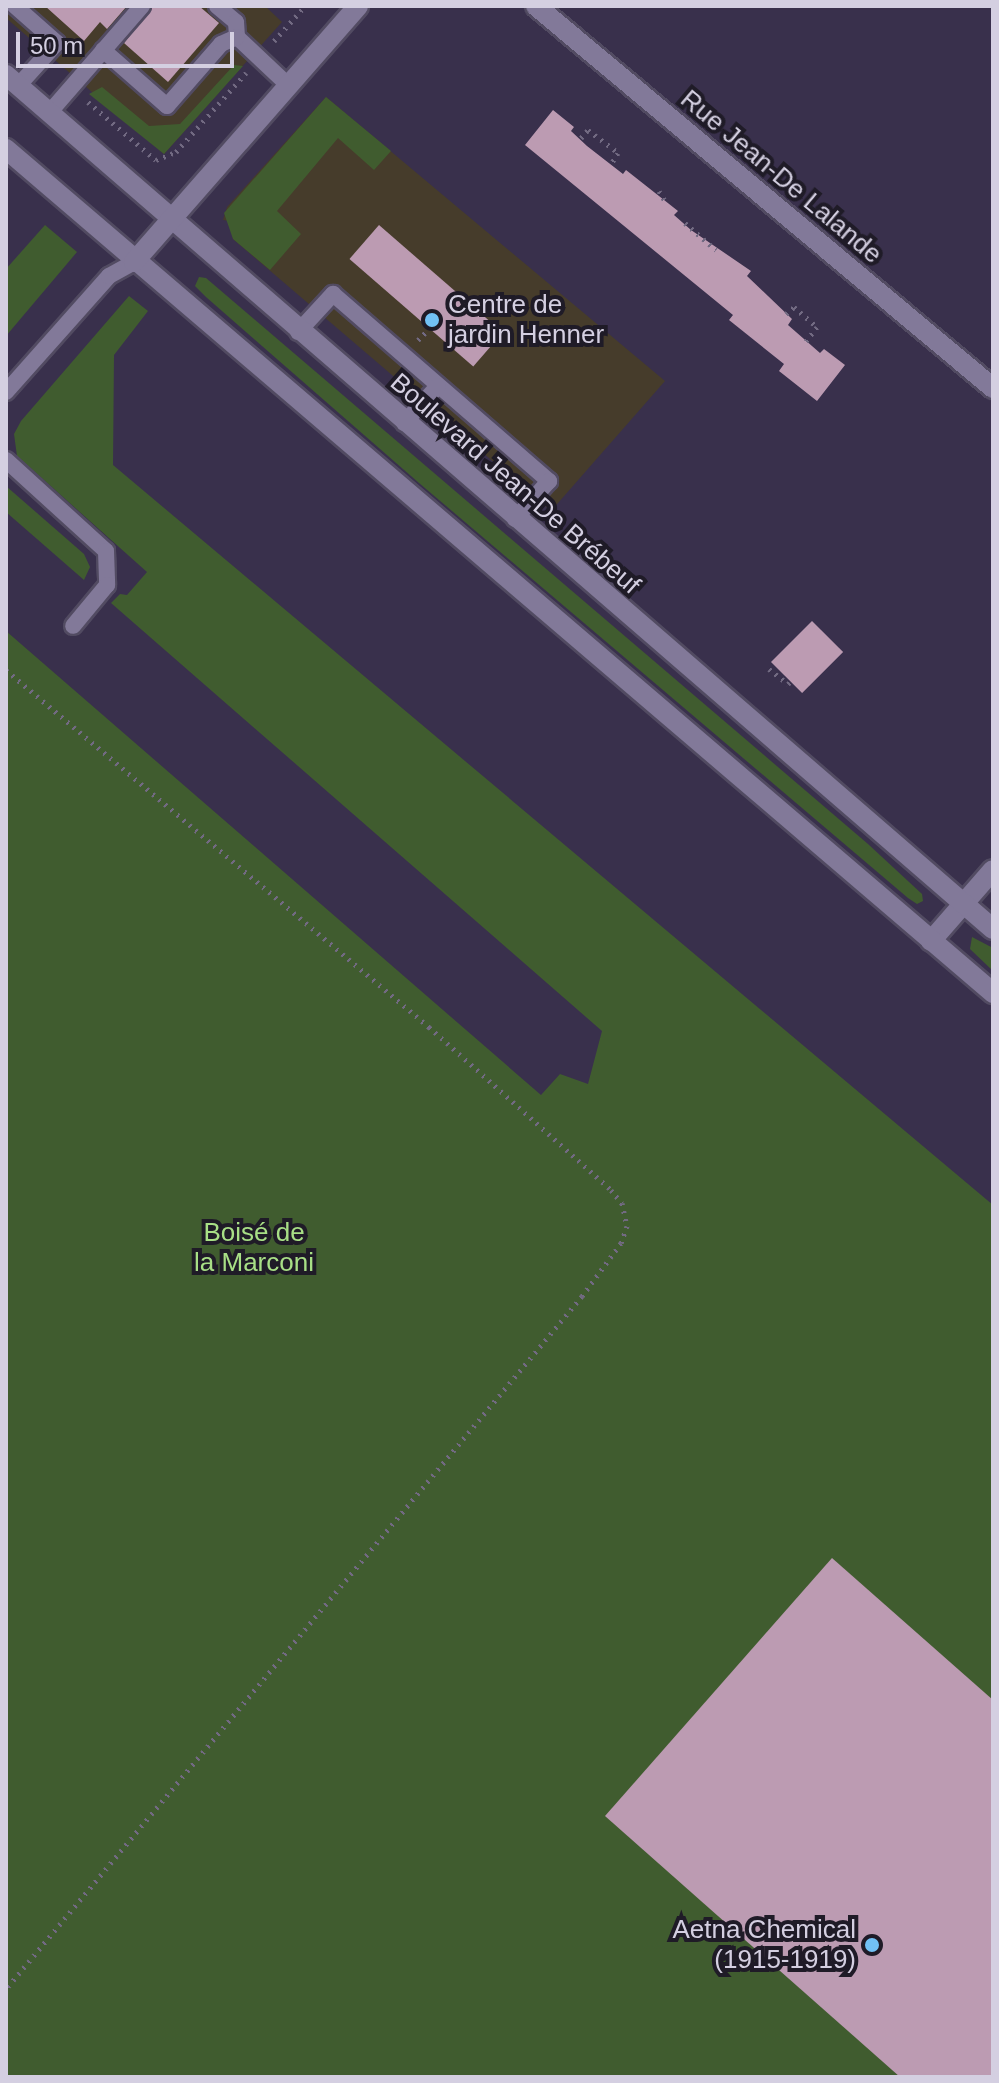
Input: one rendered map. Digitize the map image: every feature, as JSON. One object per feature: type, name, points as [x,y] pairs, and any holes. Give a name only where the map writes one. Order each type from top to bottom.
[{"type":"main road","points":[[134,262],[358,6]]},
{"type":"main road","name":"Rue Jean-De Lalande","points":[[536,6],[993,388]]},
{"type":"main road","name":"Boulevard Jean-De Brébeuf","points":[[12,80],[298,332],[993,929]]},
{"type":"main road","points":[[6,149],[134,262],[993,993]]},
{"type":"main road","points":[[931,941],[993,870]]},
{"type":"lane","points":[[12,80],[57,43],[15,6]]},
{"type":"lane","points":[[49,113],[142,6]]},
{"type":"lane","points":[[217,6],[236,22],[237,37],[288,85]]},
{"type":"lane","points":[[103,50],[167,106],[221,44],[237,37]]},
{"type":"lane","points":[[6,392],[109,276],[134,262]]},
{"type":"lane","points":[[298,332],[333,294],[549,481],[515,519]]},
{"type":"lane","points":[[404,423],[438,386]]},
{"type":"lane","points":[[6,460],[106,551],[107,585],[73,626]]},
{"type":"path","points":[[271,45],[305,6]]},
{"type":"path","points":[[156,160],[176,152],[248,71]]},
{"type":"path","points":[[86,100],[156,160],[157,169]]},
{"type":"path","points":[[581,138],[588,130],[618,153],[611,164]]},
{"type":"path","points":[[659,191],[665,201]]},
{"type":"path","points":[[685,223],[716,250]]},
{"type":"path","points":[[786,314],[794,307],[817,327],[806,341]]},
{"type":"path","points":[[420,338],[430,328]]},
{"type":"path","points":[[769,669],[788,684],[792,680]]},
{"type":"path","points":[[6,670],[429,1027],[611,1190],[622,1203],[627,1226],[582,1296],[6,1989]]},
{"type":"shaded area","points":[[6,6],[265,6],[282,22],[164,154],[6,18]]},
{"type":"shaded area","points":[[326,97],[665,381],[551,511],[233,239],[230,221],[223,220],[227,207]]},
{"type":"green space","points":[[234,65],[243,66],[164,154],[89,94],[102,87],[149,126],[180,124]]},
{"type":"green space","points":[[326,97],[391,151],[374,170],[338,138],[277,211],[301,234],[270,270],[233,239],[224,213]]},
{"type":"green space","points":[[45,225],[77,252],[6,336],[6,269]]},
{"type":"green space","points":[[199,277],[206,278],[868,844],[922,894],[923,901],[917,904],[908,898],[419,483],[206,297],[195,286]]},
{"type":"green space","name":"Boisé de la Marconi","points":[[129,296],[148,311],[114,355],[113,465],[993,1205],[993,2077],[6,2077],[6,631],[541,1095],[560,1074],[588,1084],[602,1031],[111,603],[120,594],[127,595],[147,572],[17,456],[14,434],[21,421]]},
{"type":"green space","points":[[6,486],[84,554],[90,567],[84,580],[6,512]]},
{"type":"green space","points":[[972,937],[993,948],[993,971],[970,949]]},
{"type":"building","points":[[45,6],[127,6],[107,29],[100,22],[84,41]]},
{"type":"building","points":[[153,6],[199,6],[219,23],[168,82],[124,43]]},
{"type":"building","points":[[553,110],[574,127],[571,131],[587,146],[623,174],[626,170],[678,211],[674,215],[691,230],[751,271],[747,276],[792,319],[788,325],[820,353],[824,349],[845,365],[817,401],[779,371],[784,364],[729,320],[733,315],[525,145]]},
{"type":"building","points":[[379,225],[503,333],[473,367],[349,259]]},
{"type":"building","points":[[812,621],[843,652],[802,693],[771,662]]},
{"type":"building","name":"Aetna Chemical (1915-1919)","points":[[832,1558],[993,1700],[993,2077],[900,2077],[605,1816]]},
{"type":"place","name":"Centre de jardin Henner","points":[[432,320]]},
{"type":"place","name":"Aetna Chemical (1915-1919)","points":[[872,1945]]}]
